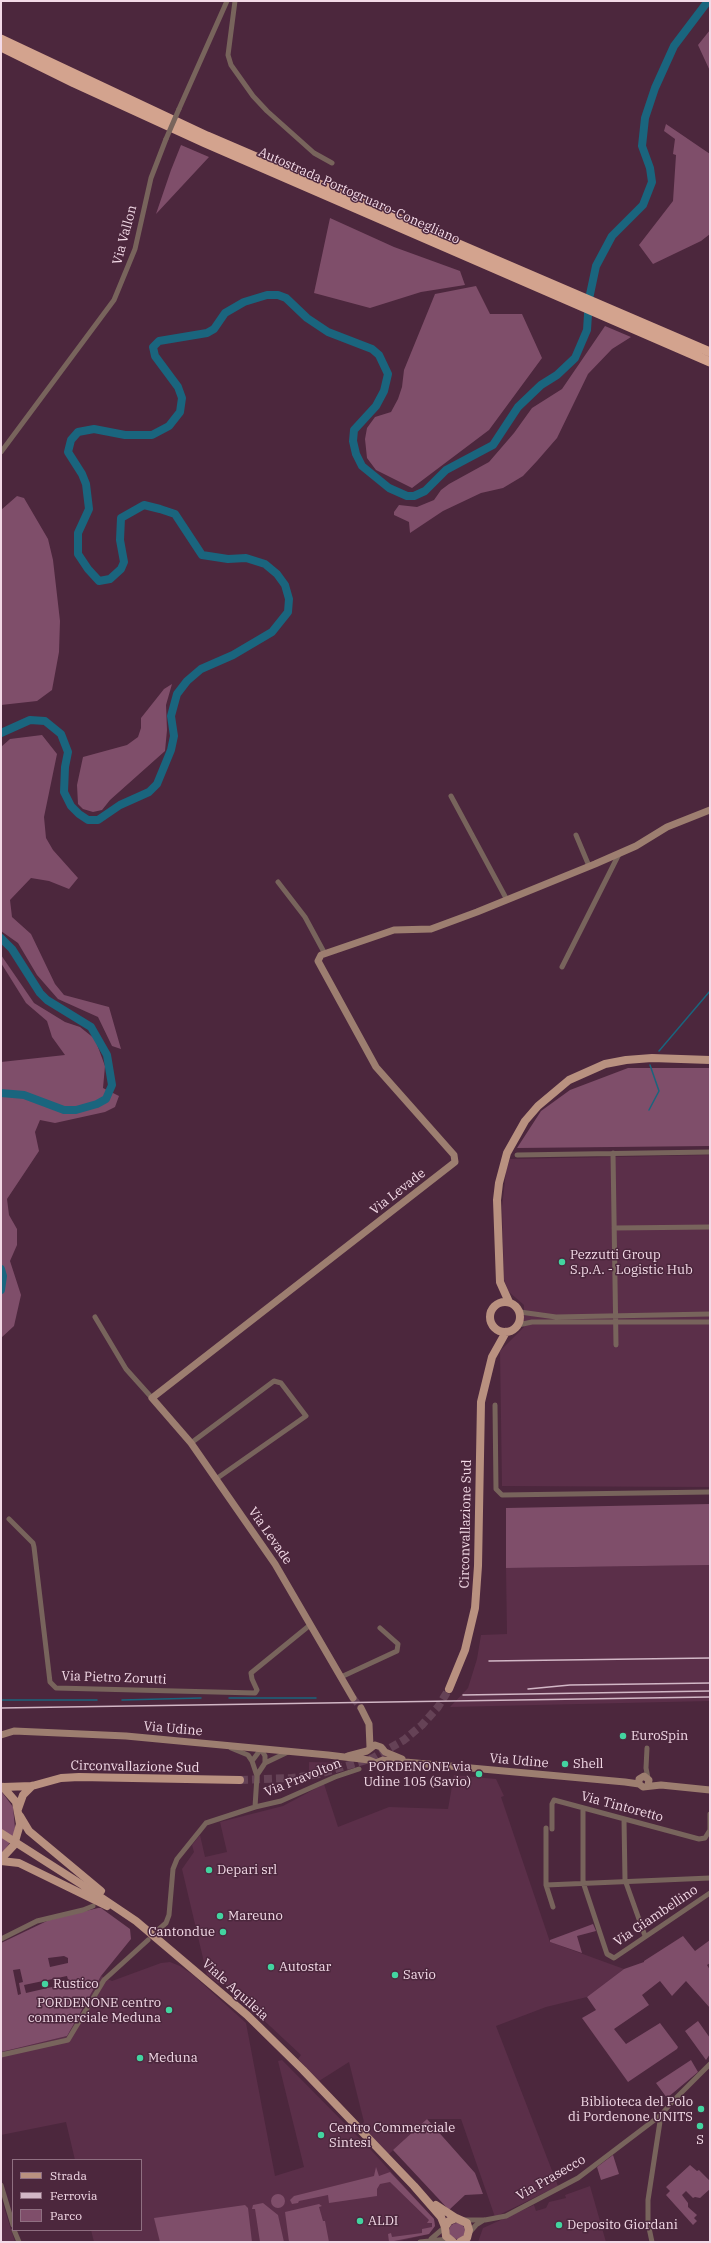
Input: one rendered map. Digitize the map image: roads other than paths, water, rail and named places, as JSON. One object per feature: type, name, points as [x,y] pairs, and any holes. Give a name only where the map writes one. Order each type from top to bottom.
[{"type":"highway","name":"Autostrada Portogruaro-Conegliano","points":[[1,39],[149,111],[454,248]]},
{"type":"highway","name":"Autostrada Portogruaro-Conegliano","points":[[1,47],[147,117],[658,334],[710,352]]},
{"type":"highway","name":"Autostrada Portogruaro-Conegliano","points":[[658,334],[710,362]]},
{"type":"main road","points":[[498,1303],[509,1302],[516,1305],[520,1312],[521,1319],[513,1330],[506,1332],[495,1328],[490,1321],[490,1313],[498,1303],[500,1282],[496,1218],[499,1182],[507,1153],[514,1138],[538,1106],[569,1080],[605,1064],[626,1060],[652,1058],[710,1060]]},
{"type":"main road","points":[[500,1282],[509,1302]]},
{"type":"main road","points":[[492,1357],[495,1328]]},
{"type":"main road","points":[[492,1357],[506,1332]]},
{"type":"main road","name":"Circonvallazione Sud","points":[[449,1689],[465,1650],[475,1608],[478,1566],[480,1411],[483,1391],[492,1357]]},
{"type":"main road","name":"Circonvallazione Sud","points":[[2,1786],[32,1786],[51,1780],[79,1777],[240,1780]]},
{"type":"main road","points":[[2,1786],[12,1796],[29,1831],[136,1921]]},
{"type":"main road","points":[[1,1860],[10,1851],[17,1838],[19,1812],[23,1795],[32,1786]]},
{"type":"main road","name":"Viale Aquileia","points":[[1,1833],[136,1921],[247,2015],[414,2186],[441,2217],[451,2240]]},
{"type":"main road","points":[[1,1860],[19,1863],[136,1921]]},
{"type":"main road","name":"Viale Aquileia","points":[[414,2186],[441,2210],[460,2219]]},
{"type":"main road","points":[[445,2227],[449,2221],[460,2219],[468,2226],[466,2239]]},
{"type":"street","name":"Via Vallon","points":[[1,452],[114,300],[134,253],[151,178],[166,139],[226,1]]},
{"type":"street","points":[[235,1],[228,55],[231,65],[253,96],[268,111],[314,153],[332,163]]},
{"type":"street","points":[[450,796],[507,900]]},
{"type":"street","points":[[278,882],[305,917],[325,954],[394,930],[431,929],[507,900],[619,854],[667,827],[710,810]]},
{"type":"street","points":[[576,835],[589,866]]},
{"type":"street","points":[[562,967],[619,854]]},
{"type":"street","name":"Via Levade","points":[[152,1398],[455,1162],[454,1155],[376,1067],[318,961],[321,955],[325,954]]},
{"type":"street","points":[[517,1155],[710,1152]]},
{"type":"street","points":[[613,1153],[616,1345]]},
{"type":"street","points":[[614,1228],[710,1227]]},
{"type":"street","points":[[520,1312],[556,1317],[710,1314]]},
{"type":"street","name":"Via Levade","points":[[95,1317],[126,1369],[192,1444],[275,1564],[353,1698]]},
{"type":"street","points":[[518,1325],[532,1322],[710,1322]]},
{"type":"street","points":[[192,1444],[274,1380],[281,1383],[306,1416],[216,1479]]},
{"type":"street","points":[[495,1405],[496,1488],[502,1495],[710,1492]]},
{"type":"street","name":"Via Pietro Zorutti","points":[[9,1519],[29,1539],[34,1547],[50,1682],[56,1688],[255,1693],[257,1690],[251,1673],[310,1625]]},
{"type":"street","points":[[341,1678],[397,1651],[398,1644],[380,1628]]},
{"type":"street","points":[[361,1708],[369,1722],[371,1748],[369,1760]]},
{"type":"street","name":"Via Udine","points":[[1,1735],[14,1731],[104,1735],[342,1757],[369,1760],[376,1763],[384,1756],[412,1762],[625,1782],[644,1781],[661,1786],[710,1790]]},
{"type":"street","points":[[225,1746],[248,1755],[252,1760],[256,1753],[261,1749],[265,1756],[266,1763]]},
{"type":"street","points":[[342,1757],[371,1748],[381,1747],[384,1756]]},
{"type":"street","points":[[644,1781],[646,1768],[646,1748]]},
{"type":"street","points":[[256,1776],[266,1763],[288,1752]]},
{"type":"street","name":"Via Pravolton","points":[[252,1760],[256,1776],[255,1807]]},
{"type":"street","name":"Via Pravolton","points":[[158,1930],[166,1923],[169,1915],[174,1864],[194,1836],[206,1824],[212,1820],[255,1807],[281,1802],[335,1777],[359,1769]]},
{"type":"street","name":"Via Tintoretto","points":[[552,1829],[552,1802],[558,1801],[699,1839],[705,1838],[710,1830]]},
{"type":"street","points":[[583,1808],[583,1882]]},
{"type":"street","points":[[710,1814],[710,1830]]},
{"type":"street","points":[[624,1819],[625,1880],[645,1936]]},
{"type":"street","points":[[546,1828],[546,1885],[553,1906]]},
{"type":"street","points":[[546,1885],[625,1880],[710,1878]]},
{"type":"street","name":"Via Giambellino","points":[[583,1882],[607,1954],[614,1958],[710,1893]]},
{"type":"street","points":[[1,1939],[37,1920],[83,1910],[93,1906]]},
{"type":"street","points":[[1,2055],[68,2040],[102,1982],[148,1940]]},
{"type":"street","name":"Via Prasecco","points":[[460,2219],[485,2220],[506,2216],[578,2178],[661,2115],[710,2064]]},
{"type":"street","points":[[652,2242],[648,2223],[648,2200],[661,2115]]},
{"type":"street","points":[[1,2185],[12,2222]]},
{"type":"street","name":"Via Prasecco","points":[[466,2239],[476,2225],[485,2220]]},
{"type":"street","points":[[430,2240],[445,2227]]},
{"type":"street","points":[[14,2231],[19,2242]]},
{"type":"street","points":[[420,2242],[430,2240],[451,2240]]},
{"type":"waterway","points":[[1,733],[30,720],[45,721],[61,734],[68,752],[65,767],[64,792],[71,806],[79,814],[88,820],[98,820],[120,805],[149,792],[157,784],[171,750],[174,736],[171,716],[177,694],[187,681],[201,669],[233,655],[272,632],[288,612],[289,599],[285,585],[277,574],[265,564],[246,558],[228,559],[202,555],[175,514],[160,509],[144,505],[121,518],[120,540],[124,562],[121,569],[110,579],[99,581],[88,569],[78,554],[78,533],[89,509],[86,484],[82,474],[68,452],[71,440],[78,432],[94,429],[125,435],[152,435],[169,426],[180,412],[182,398],[178,387],[155,356],[153,347],[159,341],[207,333],[214,329],[225,313],[244,302],[267,295],[278,295],[286,298],[307,318],[328,332],[372,349],[379,355],[388,374],[384,391],[376,406],[354,430],[353,441],[356,454],[362,466],[389,488],[407,496],[414,496],[425,491],[446,470],[493,445],[518,407],[541,385],[557,375],[575,358],[587,330],[589,299],[596,266],[612,236],[643,205],[652,182],[650,168],[642,146],[645,118],[655,88],[674,46],[708,1]]},
{"type":"waterway","points":[[1,938],[12,949],[40,993],[47,1000],[91,1027],[107,1055],[112,1085],[106,1099],[97,1104],[76,1110],[64,1110],[24,1095],[1,1093]]},
{"type":"waterway","points":[[659,1051],[710,991]]},
{"type":"waterway","points":[[649,1110],[659,1091],[650,1065]]},
{"type":"waterway","points":[[1,1269],[3,1276],[1,1290]]},
{"type":"waterway","points":[[122,1700],[201,1698]]},
{"type":"waterway","points":[[229,1698],[316,1698]]},
{"type":"waterway","points":[[1,1700],[97,1700]]},
{"type":"tunnel","points":[[240,1780],[292,1778],[319,1774],[373,1758],[404,1740],[422,1725],[438,1707],[449,1689]]},
{"type":"tunnel","points":[[353,1698],[361,1708]]},
{"type":"railway","points":[[489,1661],[710,1658]]},
{"type":"railway","points":[[528,1689],[570,1685],[710,1683]]},
{"type":"railway","points":[[463,1695],[710,1691]]},
{"type":"railway","points":[[1,1708],[710,1697]]},
{"type":"place","name":"Pezzutti Group S.p.A. - Logistic Hub","points":[[562,1262]]},
{"type":"place","name":"EuroSpin","points":[[623,1736]]},
{"type":"place","name":"Shell","points":[[565,1764]]},
{"type":"place","name":"PORDENONE via Udine 105 (Savio)","points":[[479,1774]]},
{"type":"place","name":"Depari srl","points":[[209,1870]]},
{"type":"place","name":"Mareuno","points":[[220,1916]]},
{"type":"place","name":"Cantondue","points":[[223,1932]]},
{"type":"place","name":"Autostar","points":[[271,1967]]},
{"type":"place","name":"Savio","points":[[395,1975]]},
{"type":"place","name":"Rustico","points":[[45,1984]]},
{"type":"place","name":"PORDENONE centro commerciale Meduna","points":[[169,2010]]},
{"type":"place","name":"Meduna","points":[[140,2058]]},
{"type":"place","name":"Biblioteca del Polo di Pordenone UNITS","points":[[701,2109]]},
{"type":"place","name":"S","points":[[700,2126]]},
{"type":"place","name":"Centro Commerciale Sintesi","points":[[321,2135]]},
{"type":"place","name":"ALDI","points":[[360,2221]]},
{"type":"place","name":"Deposito Giordani","points":[[559,2225]]}]
